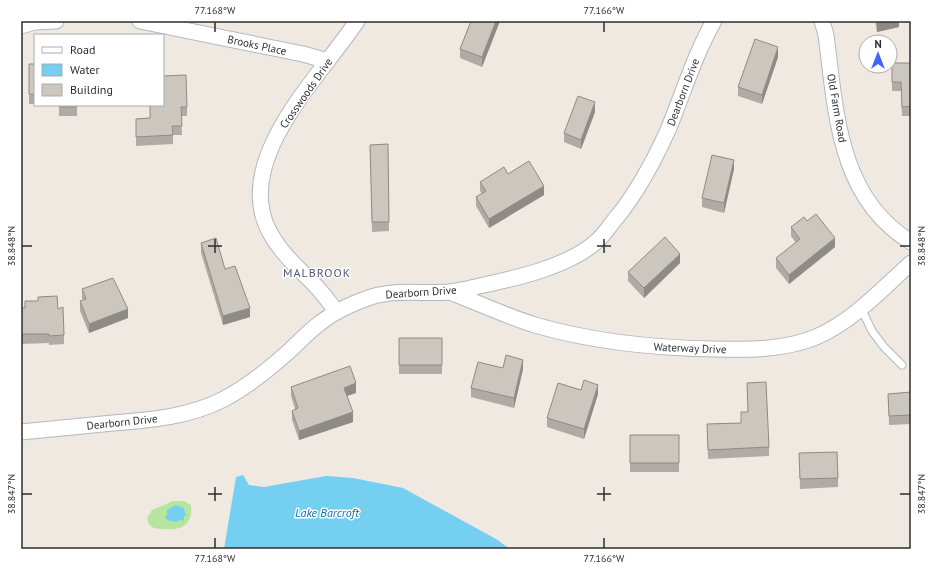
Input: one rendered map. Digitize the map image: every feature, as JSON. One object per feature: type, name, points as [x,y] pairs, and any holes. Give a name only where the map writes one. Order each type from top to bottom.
[{"type":"street","points":[[21,26],[34,22],[56,21]]},
{"type":"street","name":"Brooks Place","points":[[140,21],[288,51],[328,61]]},
{"type":"street","name":"Crosswoods Drive","points":[[337,312],[314,284],[296,268],[269,230],[262,211],[261,188],[264,165],[271,147],[284,122],[309,85],[357,21]]},
{"type":"street","name":"Dearborn Drive","points":[[21,432],[169,418],[196,411],[223,399],[247,384],[269,368],[320,323],[337,312],[373,296],[396,293],[450,292],[495,283],[534,272],[583,252],[598,240],[625,207],[639,186],[657,154],[694,62],[714,21]]},
{"type":"street","name":"Old Farm Road","points":[[822,21],[826,35],[838,126],[845,155],[855,178],[868,201],[894,232],[911,242]]},
{"type":"street","name":"Waterway Drive","points":[[450,292],[533,324],[613,343],[671,348],[738,349],[779,346],[800,342],[816,336],[836,326],[862,308],[911,263]]},
{"type":"lane","points":[[862,308],[872,331],[884,347],[902,365]]},
{"type":"green space","points":[[173,501],[184,501],[191,505],[191,512],[188,522],[180,528],[175,529],[157,529],[150,525],[147,518],[152,510]]},
{"type":"water","name":"Lake Barcroft","points":[[243,475],[249,485],[264,487],[326,476],[353,478],[403,488],[496,539],[510,549],[224,549],[236,477]]},
{"type":"water","points":[[176,505],[184,508],[186,516],[184,516],[184,521],[181,520],[175,522],[167,520],[165,517],[167,515],[167,510]]},
{"type":"building","points":[[471,21],[496,21],[482,57],[460,49]]},
{"type":"building","points":[[755,39],[778,47],[762,95],[738,87]]},
{"type":"building","points":[[898,63],[911,63],[911,106],[902,107],[901,82],[892,82],[892,74],[898,74]]},
{"type":"building","points":[[29,64],[34,64],[34,95],[29,94]]},
{"type":"building","points":[[186,75],[187,107],[181,107],[182,126],[172,126],[173,135],[136,137],[136,119],[150,118],[150,106],[164,106],[164,76]]},
{"type":"building","points":[[578,96],[595,102],[581,140],[564,133]]},
{"type":"building","points":[[59,106],[77,106],[77,107]]},
{"type":"building","points":[[388,144],[389,222],[372,222],[370,145]]},
{"type":"building","points":[[712,155],[734,160],[724,203],[702,198]]},
{"type":"building","points":[[529,161],[544,186],[489,219],[476,197],[486,191],[480,182],[504,167],[508,174]]},
{"type":"building","points":[[816,214],[835,238],[789,275],[776,258],[800,239],[791,227],[804,217],[807,221]]},
{"type":"building","points":[[665,237],[680,254],[644,288],[628,272]]},
{"type":"building","points":[[216,238],[225,269],[235,266],[250,308],[223,316],[201,243]]},
{"type":"building","points":[[113,278],[128,309],[89,324],[80,301],[86,299],[82,289]]},
{"type":"building","points":[[57,296],[58,309],[63,307],[64,335],[49,336],[49,334],[21,334],[21,308],[25,308],[25,301],[38,301],[38,297]]},
{"type":"building","points":[[399,338],[442,338],[442,365],[399,365]]},
{"type":"building","points":[[506,355],[523,360],[514,398],[471,388],[478,362],[503,368]]},
{"type":"building","points":[[350,366],[356,383],[344,388],[353,412],[299,431],[292,411],[298,408],[291,387]]},
{"type":"building","points":[[584,380],[598,385],[584,429],[547,418],[558,383],[581,390]]},
{"type":"building","points":[[766,382],[769,447],[708,450],[707,424],[741,423],[741,412],[748,412],[747,383]]},
{"type":"building","points":[[911,392],[911,415],[889,416],[888,394]]},
{"type":"building","points":[[630,435],[679,435],[679,463],[630,463]]},
{"type":"building","points":[[837,452],[838,478],[800,479],[799,453]]},
{"type":"district","name":"MALBROOK","points":[[317,273]]}]
